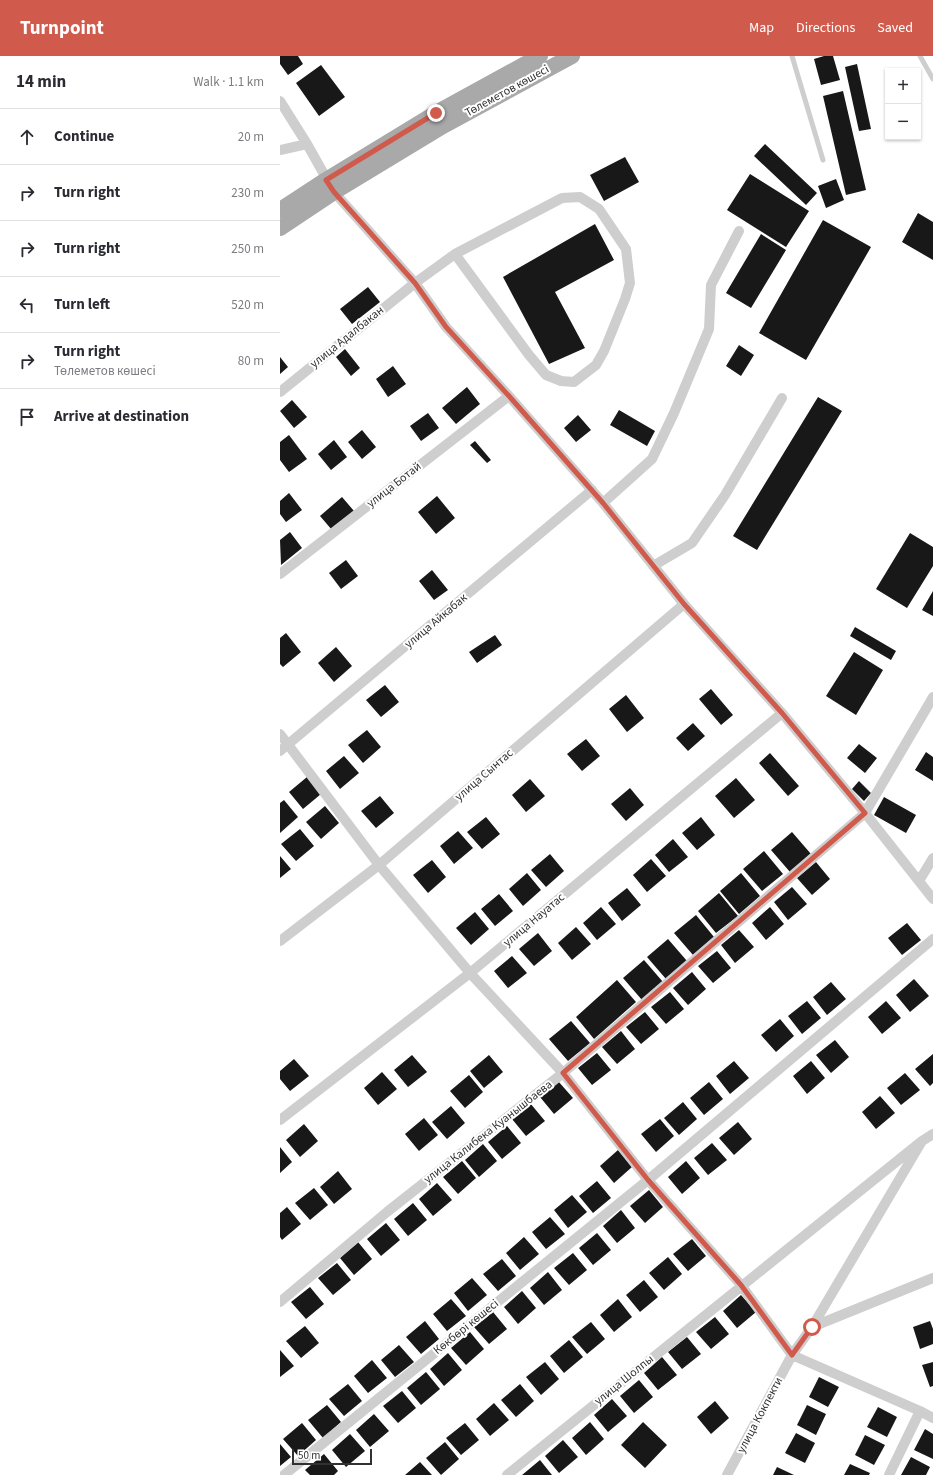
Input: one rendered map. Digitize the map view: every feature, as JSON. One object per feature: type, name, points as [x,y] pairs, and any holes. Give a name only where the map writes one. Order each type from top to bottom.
[{"type":"main road","name":"Төлеметов көшесі","points":[[280,228],[330,186],[436,113],[540,56]]},
{"type":"main road","name":"Төлеметов көшесі","points":[[280,210],[330,186],[572,56]]},
{"type":"street","points":[[280,101],[307,144],[330,186],[415,283],[446,327],[592,490],[684,604],[782,713],[865,813],[933,899]]},
{"type":"street","points":[[280,150],[307,144]]},
{"type":"street","name":"улица Адалбакан","points":[[280,392],[415,283],[455,254],[562,198],[580,197],[599,209],[626,249],[630,283],[604,351],[596,366],[574,382],[561,382],[546,375],[529,355],[455,254]]},
{"type":"street","points":[[603,503],[652,460],[674,413],[709,329],[711,285],[738,231]]},
{"type":"street","name":"улица Ботай","points":[[280,574],[509,396]]},
{"type":"street","points":[[653,566],[692,543],[725,495],[782,398]]},
{"type":"street","name":"улица Айкабак","points":[[280,751],[592,490]]},
{"type":"street","name":"улица Сынтас","points":[[280,941],[379,865],[684,604]]},
{"type":"street","name":"улица Калибека Куанышбаева","points":[[280,1302],[387,1212],[563,1073],[865,813],[933,697]]},
{"type":"street","name":"улица Науатас","points":[[280,1120],[470,973],[782,713]]},
{"type":"street","points":[[280,734],[379,865],[470,973],[563,1073],[648,1180],[741,1285],[792,1355],[933,1418]]},
{"type":"street","points":[[919,881],[933,858]]},
{"type":"street","name":"Көкбөрі көшесі","points":[[284,1475],[648,1180],[933,939]]},
{"type":"street","name":"улица Шолпы","points":[[507,1475],[741,1285],[922,1141],[933,1134]]},
{"type":"street","name":"улица Кокпекти","points":[[727,1475],[792,1355],[812,1327],[922,1141]]},
{"type":"street","points":[[812,1327],[933,1278]]},
{"type":"street","points":[[889,1475],[920,1411]]},
{"type":"lane","points":[[792,56],[823,160]]},
{"type":"lane","points":[[920,56],[933,79]]},
{"type":"building","points":[[280,56],[298,56],[303,64],[288,75],[280,64]]},
{"type":"building","points":[[824,56],[833,56],[840,80],[821,85],[814,59]]},
{"type":"building","points":[[857,64],[871,129],[859,131],[845,67]]},
{"type":"building","points":[[321,65],[345,97],[319,116],[296,83]]},
{"type":"building","points":[[843,91],[866,190],[846,195],[823,96]]},
{"type":"building","points":[[765,144],[817,193],[806,205],[754,156]]},
{"type":"building","points":[[625,157],[639,182],[604,201],[590,175]]},
{"type":"building","points":[[750,174],[809,211],[786,247],[727,210]]},
{"type":"building","points":[[836,179],[844,200],[826,208],[818,186]]},
{"type":"building","points":[[918,213],[933,222],[933,260],[902,242]]},
{"type":"building","points":[[823,220],[871,247],[806,360],[759,333]]},
{"type":"building","points":[[595,224],[614,260],[555,292],[585,348],[549,364],[503,277]]},
{"type":"building","points":[[761,234],[786,250],[751,308],[726,293]]},
{"type":"building","points":[[368,287],[380,302],[352,324],[340,309]]},
{"type":"building","points":[[739,345],[754,355],[741,376],[726,366]]},
{"type":"building","points":[[345,349],[360,368],[351,376],[336,357]]},
{"type":"building","points":[[280,357],[288,367],[280,374]]},
{"type":"building","points":[[393,366],[406,384],[388,397],[376,379]]},
{"type":"building","points":[[467,387],[480,404],[456,424],[442,408]]},
{"type":"building","points":[[818,397],[842,411],[757,550],[733,536]]},
{"type":"building","points":[[292,400],[307,417],[294,428],[280,411]]},
{"type":"building","points":[[619,410],[655,431],[647,446],[610,425]]},
{"type":"building","points":[[428,413],[439,428],[421,441],[410,426]]},
{"type":"building","points":[[578,415],[591,430],[576,442],[564,428]]},
{"type":"building","points":[[362,430],[376,447],[362,459],[348,442]]},
{"type":"building","points":[[289,435],[307,459],[289,472],[280,460],[280,442]]},
{"type":"building","points":[[334,440],[347,457],[331,470],[318,454]]},
{"type":"building","points":[[475,441],[491,460],[487,463],[470,445]]},
{"type":"building","points":[[289,493],[302,510],[286,522],[280,514],[280,501]]},
{"type":"building","points":[[437,496],[455,518],[436,534],[418,512]]},
{"type":"building","points":[[342,497],[354,511],[332,530],[320,516]]},
{"type":"building","points":[[290,532],[302,548],[281,565],[280,540]]},
{"type":"building","points":[[910,533],[933,547],[933,566],[907,608],[876,589]]},
{"type":"building","points":[[346,560],[358,576],[341,589],[329,573]]},
{"type":"building","points":[[432,570],[448,590],[434,600],[419,581]]},
{"type":"building","points":[[933,591],[933,616],[922,610]]},
{"type":"building","points":[[855,627],[896,651],[891,660],[850,636]]},
{"type":"building","points":[[286,633],[301,652],[283,667],[280,664],[280,638]]},
{"type":"building","points":[[495,635],[502,645],[477,663],[469,652]]},
{"type":"building","points":[[336,647],[352,666],[334,682],[318,663]]},
{"type":"building","points":[[854,652],[883,670],[856,715],[826,696]]},
{"type":"building","points":[[385,685],[399,702],[381,717],[366,700]]},
{"type":"building","points":[[711,689],[733,715],[721,725],[699,699]]},
{"type":"building","points":[[626,695],[644,718],[627,732],[609,709]]},
{"type":"building","points":[[693,723],[705,736],[688,751],[676,738]]},
{"type":"building","points":[[367,730],[381,747],[363,763],[348,745]]},
{"type":"building","points":[[586,739],[600,756],[582,771],[567,754]]},
{"type":"building","points":[[859,744],[877,758],[865,773],[847,758]]},
{"type":"building","points":[[926,752],[933,757],[933,781],[915,770]]},
{"type":"building","points":[[770,753],[799,786],[788,796],[759,763]]},
{"type":"building","points":[[344,756],[359,773],[340,789],[326,771]]},
{"type":"building","points":[[307,777],[321,794],[303,809],[289,792]]},
{"type":"building","points":[[736,778],[755,800],[734,818],[715,796]]},
{"type":"building","points":[[530,779],[545,796],[526,812],[512,795]]},
{"type":"building","points":[[859,781],[871,793],[864,801],[852,789]]},
{"type":"building","points":[[630,788],[644,805],[626,821],[611,804]]},
{"type":"building","points":[[380,796],[394,813],[376,828],[361,811]]},
{"type":"building","points":[[884,797],[916,815],[906,833],[874,815]]},
{"type":"building","points":[[284,800],[298,817],[280,833],[280,803]]},
{"type":"building","points":[[325,806],[339,823],[321,839],[306,822]]},
{"type":"building","points":[[486,817],[500,834],[482,849],[467,832]]},
{"type":"building","points":[[701,817],[715,835],[697,850],[682,833]]},
{"type":"building","points":[[300,829],[314,846],[296,861],[281,844]]},
{"type":"building","points":[[458,831],[473,848],[454,864],[440,846]]},
{"type":"building","points":[[792,832],[811,854],[790,872],[771,850]]},
{"type":"building","points":[[673,839],[688,857],[669,872],[655,855]]},
{"type":"building","points":[[764,851],[783,874],[762,891],[743,869]]},
{"type":"building","points":[[550,854],[564,871],[546,887],[531,870]]},
{"type":"building","points":[[280,856],[291,869],[280,878]]},
{"type":"building","points":[[651,859],[666,876],[647,892],[633,875]]},
{"type":"building","points":[[432,860],[446,877],[428,893],[413,875]]},
{"type":"building","points":[[816,862],[830,879],[812,895],[797,878]]},
{"type":"building","points":[[527,873],[541,890],[523,906],[509,889]]},
{"type":"building","points":[[741,873],[760,896],[739,914],[720,891]]},
{"type":"building","points":[[792,887],[807,904],[788,920],[774,902]]},
{"type":"building","points":[[627,888],[641,905],[622,921],[608,903]]},
{"type":"building","points":[[719,893],[738,916],[716,933],[698,911]]},
{"type":"building","points":[[499,894],[513,911],[495,926],[481,909]]},
{"type":"building","points":[[601,907],[616,924],[597,940],[583,923]]},
{"type":"building","points":[[770,907],[784,924],[766,940],[752,923]]},
{"type":"building","points":[[475,912],[489,929],[471,945],[456,928]]},
{"type":"building","points":[[696,915],[714,937],[693,955],[674,933]]},
{"type":"building","points":[[907,923],[921,940],[902,955],[888,938]]},
{"type":"building","points":[[576,927],[591,944],[572,960],[558,943]]},
{"type":"building","points":[[739,930],[754,947],[735,963],[721,945]]},
{"type":"building","points":[[538,933],[552,951],[534,966],[519,949]]},
{"type":"building","points":[[668,939],[687,961],[666,979],[647,957]]},
{"type":"building","points":[[717,951],[731,968],[713,983],[698,966]]},
{"type":"building","points":[[512,956],[527,973],[508,988],[494,971]]},
{"type":"building","points":[[644,960],[663,982],[642,1000],[623,978]]},
{"type":"building","points":[[692,972],[706,989],[688,1005],[673,988]]},
{"type":"building","points":[[914,979],[929,996],[910,1012],[896,995]]},
{"type":"building","points":[[617,980],[636,1002],[594,1039],[576,1017]]},
{"type":"building","points":[[831,982],[846,999],[827,1015],[813,997]]},
{"type":"building","points":[[670,992],[684,1009],[666,1024],[651,1007]]},
{"type":"building","points":[[807,1001],[821,1018],[802,1034],[788,1016]]},
{"type":"building","points":[[886,1001],[901,1018],[882,1034],[868,1017]]},
{"type":"building","points":[[645,1012],[659,1029],[641,1044],[626,1027]]},
{"type":"building","points":[[780,1019],[794,1036],[776,1052],[761,1035]]},
{"type":"building","points":[[571,1021],[590,1043],[568,1061],[549,1039]]},
{"type":"building","points":[[621,1031],[635,1049],[617,1064],[602,1047]]},
{"type":"building","points":[[835,1040],[849,1057],[831,1073],[816,1055]]},
{"type":"building","points":[[597,1053],[611,1070],[592,1085],[578,1068]]},
{"type":"building","points":[[933,1054],[933,1083],[930,1086],[915,1069]]},
{"type":"building","points":[[412,1055],[427,1072],[408,1087],[394,1070]]},
{"type":"building","points":[[489,1055],[503,1072],[484,1088],[470,1071]]},
{"type":"building","points":[[294,1059],[309,1076],[290,1091],[280,1079],[280,1071]]},
{"type":"building","points":[[734,1061],[749,1078],[730,1094],[716,1076]]},
{"type":"building","points":[[811,1061],[825,1078],[807,1094],[793,1076]]},
{"type":"building","points":[[382,1072],[397,1089],[378,1105],[364,1088]]},
{"type":"building","points":[[905,1073],[920,1090],[901,1105],[887,1088]]},
{"type":"building","points":[[469,1075],[483,1092],[465,1108],[450,1091]]},
{"type":"building","points":[[558,1081],[573,1098],[554,1114],[540,1097]]},
{"type":"building","points":[[709,1082],[723,1099],[704,1115],[690,1098]]},
{"type":"building","points":[[880,1096],[895,1113],[876,1129],[862,1112]]},
{"type":"building","points":[[683,1102],[697,1119],[679,1135],[664,1118]]},
{"type":"building","points":[[530,1103],[545,1121],[526,1136],[512,1119]]},
{"type":"building","points":[[451,1106],[465,1123],[447,1139],[432,1122]]},
{"type":"building","points":[[424,1118],[438,1135],[419,1151],[405,1134]]},
{"type":"building","points":[[660,1119],[674,1136],[656,1152],[641,1134]]},
{"type":"building","points":[[738,1122],[752,1139],[734,1155],[719,1138]]},
{"type":"building","points":[[304,1124],[318,1141],[300,1157],[286,1140]]},
{"type":"building","points":[[507,1126],[521,1143],[502,1159],[488,1142]]},
{"type":"building","points":[[712,1143],[727,1160],[708,1175],[694,1158]]},
{"type":"building","points":[[483,1144],[497,1161],[479,1177],[465,1160]]},
{"type":"building","points":[[280,1147],[292,1162],[280,1173]]},
{"type":"building","points":[[618,1150],[632,1167],[614,1183],[600,1166]]},
{"type":"building","points":[[462,1161],[476,1178],[458,1194],[443,1177]]},
{"type":"building","points":[[686,1161],[700,1178],[682,1194],[668,1177]]},
{"type":"building","points":[[338,1171],[352,1189],[334,1204],[320,1187]]},
{"type":"building","points":[[597,1181],[611,1198],[593,1213],[579,1196]]},
{"type":"building","points":[[437,1183],[452,1200],[433,1216],[419,1199]]},
{"type":"building","points":[[314,1188],[328,1205],[310,1220],[295,1203]]},
{"type":"building","points":[[649,1190],[663,1207],[645,1223],[630,1206]]},
{"type":"building","points":[[572,1195],[587,1212],[568,1228],[554,1210]]},
{"type":"building","points":[[413,1203],[427,1220],[408,1236],[394,1219]]},
{"type":"building","points":[[287,1207],[301,1224],[282,1240],[280,1237],[280,1213]]},
{"type":"building","points":[[621,1210],[635,1228],[617,1243],[603,1226]]},
{"type":"building","points":[[550,1217],[565,1234],[546,1249],[532,1232]]},
{"type":"building","points":[[386,1223],[400,1240],[381,1256],[367,1239]]},
{"type":"building","points":[[597,1233],[611,1250],[593,1265],[579,1248]]},
{"type":"building","points":[[524,1237],[539,1254],[520,1270],[506,1253]]},
{"type":"building","points":[[692,1239],[706,1256],[688,1271],[673,1254]]},
{"type":"building","points":[[358,1242],[372,1259],[354,1275],[340,1258]]},
{"type":"building","points":[[573,1253],[587,1270],[569,1285],[554,1268]]},
{"type":"building","points":[[668,1257],[682,1274],[664,1290],[649,1273]]},
{"type":"building","points":[[502,1259],[516,1276],[498,1291],[483,1274]]},
{"type":"building","points":[[337,1263],[351,1280],[333,1295],[318,1278]]},
{"type":"building","points":[[548,1272],[562,1290],[544,1305],[530,1288]]},
{"type":"building","points":[[472,1278],[487,1295],[468,1311],[454,1293]]},
{"type":"building","points":[[644,1280],[658,1297],[640,1312],[626,1295]]},
{"type":"building","points":[[310,1287],[324,1304],[306,1319],[291,1302]]},
{"type":"building","points":[[522,1291],[536,1308],[518,1324],[504,1307]]},
{"type":"building","points":[[741,1295],[756,1312],[737,1328],[723,1311]]},
{"type":"building","points":[[451,1299],[466,1316],[447,1331],[433,1314]]},
{"type":"building","points":[[618,1299],[632,1317],[614,1332],[600,1315]]},
{"type":"building","points":[[493,1312],[507,1329],[489,1344],[474,1327]]},
{"type":"building","points":[[715,1317],[729,1334],[711,1349],[696,1332]]},
{"type":"building","points":[[425,1321],[439,1339],[421,1354],[406,1337]]},
{"type":"building","points":[[930,1321],[933,1329],[933,1344],[920,1349],[913,1327]]},
{"type":"building","points":[[591,1322],[605,1339],[587,1354],[572,1337]]},
{"type":"building","points":[[305,1326],[319,1343],[301,1358],[286,1341]]},
{"type":"building","points":[[470,1332],[484,1349],[466,1365],[451,1348]]},
{"type":"building","points":[[687,1337],[701,1354],[682,1369],[668,1352]]},
{"type":"building","points":[[569,1340],[583,1357],[564,1373],[550,1356]]},
{"type":"building","points":[[399,1345],[414,1362],[395,1377],[381,1360]]},
{"type":"building","points":[[280,1350],[294,1366],[280,1377]]},
{"type":"building","points":[[448,1353],[462,1370],[444,1386],[430,1369]]},
{"type":"building","points":[[662,1357],[677,1375],[658,1390],[644,1373]]},
{"type":"building","points":[[372,1360],[387,1378],[368,1393],[354,1376]]},
{"type":"building","points":[[545,1362],[559,1379],[541,1395],[526,1377]]},
{"type":"building","points":[[933,1362],[933,1386],[930,1387],[922,1365]]},
{"type":"building","points":[[426,1372],[440,1389],[421,1405],[407,1388]]},
{"type":"building","points":[[819,1377],[839,1387],[828,1407],[809,1397]]},
{"type":"building","points":[[639,1380],[653,1397],[634,1413],[620,1396]]},
{"type":"building","points":[[348,1384],[362,1401],[344,1416],[329,1399]]},
{"type":"building","points":[[520,1384],[534,1401],[516,1417],[501,1400]]},
{"type":"building","points":[[402,1391],[416,1408],[398,1423],[383,1406]]},
{"type":"building","points":[[612,1399],[627,1416],[608,1432],[594,1415]]},
{"type":"building","points":[[715,1401],[729,1418],[711,1434],[697,1417]]},
{"type":"building","points":[[494,1403],[509,1420],[490,1436],[476,1419]]},
{"type":"building","points":[[327,1405],[341,1422],[323,1438],[308,1420]]},
{"type":"building","points":[[807,1405],[826,1414],[816,1435],[797,1425]]},
{"type":"building","points":[[878,1407],[897,1417],[887,1437],[867,1427]]},
{"type":"building","points":[[374,1414],[389,1431],[370,1447],[356,1430]]},
{"type":"building","points":[[590,1422],[604,1439],[586,1455],[572,1438]]},
{"type":"building","points":[[643,1422],[667,1445],[645,1468],[621,1445]]},
{"type":"building","points":[[302,1423],[316,1440],[298,1456],[283,1439]]},
{"type":"building","points":[[465,1423],[479,1440],[461,1455],[446,1438]]},
{"type":"building","points":[[925,1429],[933,1434],[933,1459],[914,1450]]},
{"type":"building","points":[[796,1433],[815,1443],[805,1463],[785,1453]]},
{"type":"building","points":[[350,1434],[365,1451],[346,1467],[332,1450]]},
{"type":"building","points":[[865,1435],[885,1445],[874,1465],[855,1455]]},
{"type":"building","points":[[563,1440],[578,1457],[559,1473],[545,1456]]},
{"type":"building","points":[[445,1442],[459,1459],[441,1475],[426,1458]]},
{"type":"building","points":[[280,1444],[291,1457],[280,1466]]},
{"type":"building","points":[[324,1454],[338,1471],[334,1475],[310,1475],[305,1470]]},
{"type":"building","points":[[911,1457],[930,1467],[926,1475],[901,1475]]},
{"type":"building","points":[[540,1460],[552,1475],[522,1475]]},
{"type":"building","points":[[420,1462],[432,1475],[405,1475]]},
{"type":"building","points":[[850,1464],[870,1473],[869,1475],[844,1475]]},
{"type":"building","points":[[777,1467],[794,1475],[773,1475]]},
{"type":"route","points":[[436,113],[326,180],[334,192],[415,283],[446,327],[603,503],[684,604],[782,713],[865,813],[563,1073],[648,1180],[741,1285],[792,1355],[812,1327]]}]
